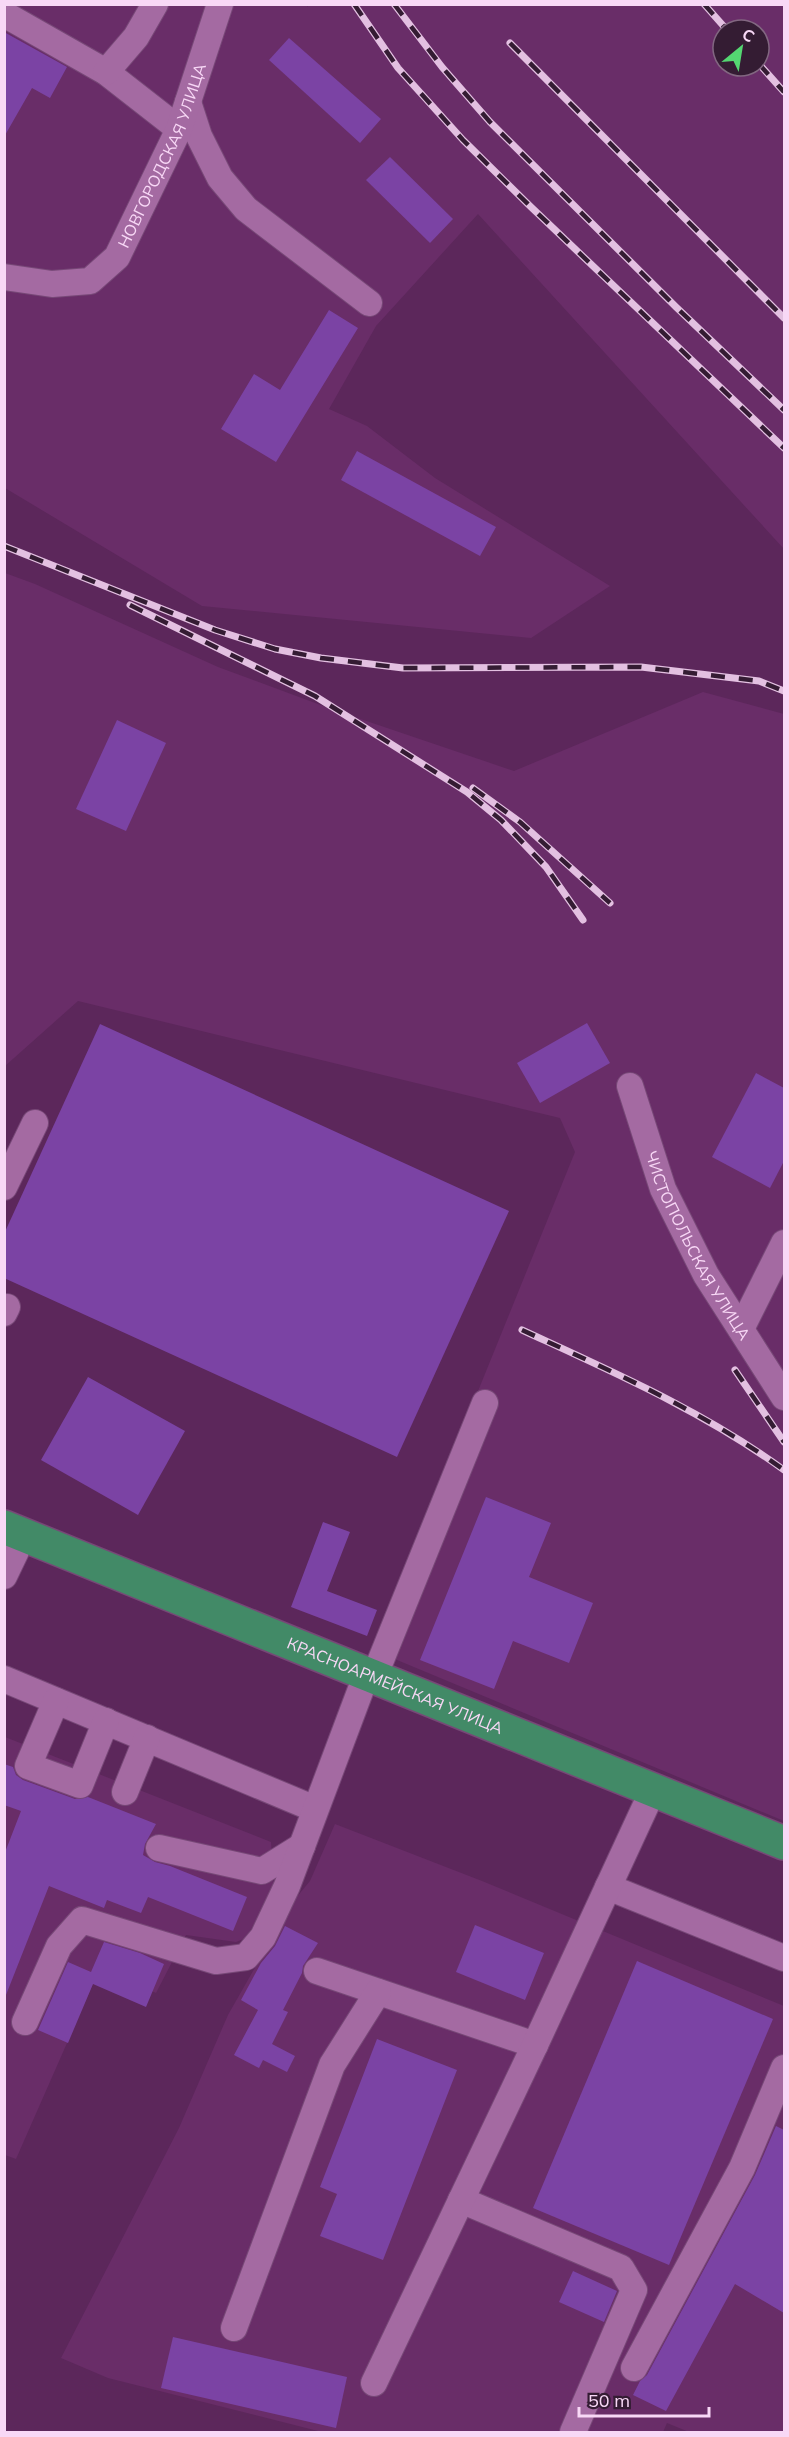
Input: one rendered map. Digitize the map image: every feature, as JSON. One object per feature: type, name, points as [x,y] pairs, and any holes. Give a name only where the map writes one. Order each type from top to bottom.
[{"type":"main road","name":"КРАСНОАРМЕЙСКАЯ УЛИЦА","points":[[7,1550],[368,1683],[650,1798],[784,1861]]},
{"type":"main road","name":"КРАСНОАРМЕЙСКАЯ УЛИЦА","points":[[650,1798],[784,1843]]},
{"type":"street","points":[[106,72],[136,37],[156,4]]},
{"type":"street","name":"НОВГОРОДСКАЯ УЛИЦА","points":[[4,277],[52,284],[90,281],[117,256],[179,129],[220,4]]},
{"type":"street","points":[[4,14],[106,72],[179,129]]},
{"type":"street","points":[[188,102],[199,136],[220,178],[246,209],[369,303]]},
{"type":"street","name":"ЧИСТОПОЛЬСКАЯ УЛИЦА","points":[[630,1086],[663,1189],[705,1275],[784,1397]]},
{"type":"street","points":[[4,1187],[35,1123]]},
{"type":"street","points":[[741,1329],[784,1243]]},
{"type":"street","points":[[25,2022],[59,1946],[82,1920],[216,1961],[246,1958],[263,1937],[287,1886],[315,1809],[485,1403]]},
{"type":"street","points":[[4,1679],[315,1809]]},
{"type":"street","points":[[56,1701],[28,1766],[80,1785],[106,1721]]},
{"type":"street","points":[[125,1792],[147,1738]]},
{"type":"street","points":[[374,2383],[650,1798]]},
{"type":"street","points":[[159,1848],[262,1871],[302,1846]]},
{"type":"street","points":[[608,1887],[784,1958]]},
{"type":"street","points":[[317,1971],[535,2045]]},
{"type":"street","points":[[234,2328],[332,2065],[378,1992]]},
{"type":"street","points":[[634,2368],[742,2168],[784,2068]]},
{"type":"street","points":[[461,2200],[621,2268],[634,2290],[573,2433]]},
{"type":"shaded area","points":[[305,4],[308,7],[307,5],[784,5],[784,549],[478,214],[376,326],[329,409],[367,426],[435,478],[610,586],[531,638],[202,606],[5,488],[5,5]]},
{"type":"shaded area","points":[[5,573],[35,584],[218,667],[334,710],[514,771],[703,692],[784,714],[784,1821],[373,1650],[575,1152],[560,1118],[78,1001],[5,1066]]},
{"type":"shaded area","points":[[5,1737],[271,1842],[274,1889],[246,1938],[236,1942],[186,1935],[156,1993],[100,1968],[16,2159],[5,2155]]},
{"type":"shaded area","points":[[335,1824],[482,1881],[784,2006],[784,2432],[689,2432],[667,2423],[663,2432],[322,2432],[108,2378],[61,2358],[179,2128],[228,2015],[291,1904],[310,1881]]},
{"type":"building","points":[[4,32],[67,67],[50,98],[32,88],[4,137]]},
{"type":"building","points":[[289,38],[381,119],[360,143],[269,60]]},
{"type":"building","points":[[390,157],[453,219],[430,243],[366,180]]},
{"type":"building","points":[[329,310],[358,328],[276,462],[221,429],[254,374],[280,390]]},
{"type":"building","points":[[357,451],[496,527],[480,556],[341,480]]},
{"type":"building","points":[[117,720],[166,743],[126,831],[76,809]]},
{"type":"building","points":[[587,1023],[610,1063],[540,1103],[517,1063]]},
{"type":"building","points":[[100,1024],[509,1211],[397,1457],[4,1278],[4,1234]]},
{"type":"building","points":[[756,1073],[784,1088],[784,1161],[770,1188],[712,1157]]},
{"type":"building","points":[[88,1377],[185,1431],[138,1515],[41,1460]]},
{"type":"building","points":[[486,1497],[551,1523],[529,1577],[593,1603],[569,1663],[513,1641],[494,1689],[420,1660]]},
{"type":"building","points":[[323,1522],[350,1532],[327,1591],[377,1610],[367,1636],[291,1607]]},
{"type":"building","points":[[4,1764],[13,1767],[16,1775],[23,1780],[75,1799],[88,1797],[156,1824],[145,1844],[143,1855],[155,1862],[247,1897],[233,1931],[148,1897],[141,1913],[107,1900],[104,1908],[49,1886],[4,2000],[4,1855],[21,1811],[4,1805]]},
{"type":"building","points":[[475,1925],[544,1953],[525,2000],[456,1972]]},
{"type":"building","points":[[285,1926],[318,1943],[303,1966],[302,1973],[283,2010],[288,2012],[272,2044],[295,2056],[287,2072],[263,2060],[259,2068],[234,2055],[258,2010],[241,2000]]},
{"type":"building","points":[[104,1942],[140,1953],[164,1964],[146,2007],[93,1984],[68,2043],[38,2030],[68,1962],[91,1972]]},
{"type":"building","points":[[637,1961],[773,2019],[669,2265],[533,2208]]},
{"type":"building","points":[[377,2039],[457,2070],[383,2260],[320,2236],[337,2194],[320,2187]]},
{"type":"building","points":[[776,2126],[784,2130],[784,2313],[735,2284],[666,2411],[633,2395],[640,2381],[647,2375],[755,2175]]},
{"type":"building","points":[[573,2271],[617,2291],[604,2322],[559,2302]]},
{"type":"building","points":[[173,2337],[347,2377],[336,2428],[161,2388]]},
{"type":"railway","points":[[354,4],[398,68],[463,140],[784,448]]},
{"type":"railway","points":[[394,4],[442,67],[490,122],[676,307],[784,410]]},
{"type":"railway","points":[[704,4],[716,18]]},
{"type":"railway","points":[[510,43],[784,318]]},
{"type":"railway","points":[[771,77],[784,92]]},
{"type":"railway","points":[[4,546],[215,630],[275,649],[321,658],[403,668],[641,667],[759,681],[784,691]]},
{"type":"railway","points":[[130,605],[315,696],[467,792],[501,820],[546,867],[583,920]]},
{"type":"railway","points":[[473,788],[520,822],[610,903]]},
{"type":"railway","points":[[522,1330],[624,1377],[690,1411],[784,1470]]},
{"type":"railway","points":[[735,1370],[784,1442]]}]
